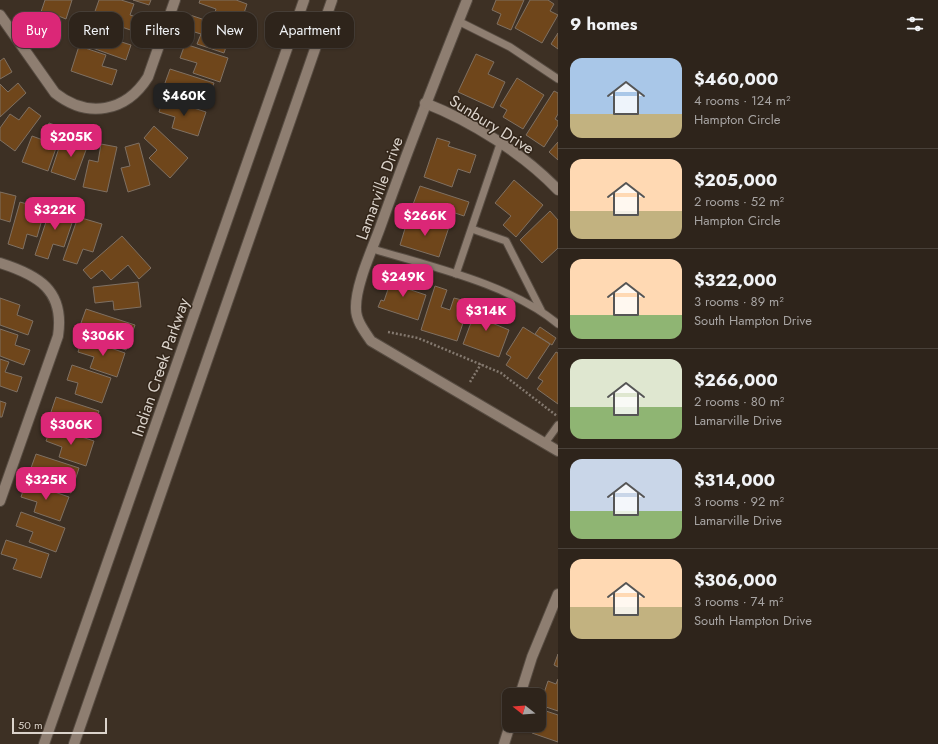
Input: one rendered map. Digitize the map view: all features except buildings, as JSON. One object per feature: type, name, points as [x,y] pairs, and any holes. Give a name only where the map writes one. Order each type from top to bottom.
[{"type":"street","points":[[0,16],[55,93],[76,106],[101,109],[124,101],[143,85],[148,77],[175,0]]},
{"type":"street","name":"Indian Creek Parkway","points":[[44,744],[304,0]]},
{"type":"street","points":[[74,744],[332,0]]},
{"type":"street","name":"Lamarville Drive","points":[[466,0],[425,103],[356,295],[356,311],[362,327],[371,341],[558,451]]},
{"type":"street","name":"Sunbury Drive","points":[[425,103],[453,116],[519,156],[558,190]]},
{"type":"street","points":[[0,263],[29,273],[44,284],[54,298],[59,326],[58,336],[0,501]]},
{"type":"street","points":[[522,688],[532,657],[558,594]]},
{"type":"street","points":[[504,744],[508,732]]},
{"type":"lane","points":[[458,21],[510,47],[558,79]]},
{"type":"lane","points":[[456,274],[500,144]]},
{"type":"lane","points":[[472,229],[506,241],[540,310]]},
{"type":"lane","points":[[373,249],[456,274],[507,294],[540,310],[558,324]]},
{"type":"lane","points":[[546,443],[558,425]]},
{"type":"path","points":[[388,332],[418,338],[501,373],[558,417]]},
{"type":"path","points":[[470,382],[481,364]]}]
